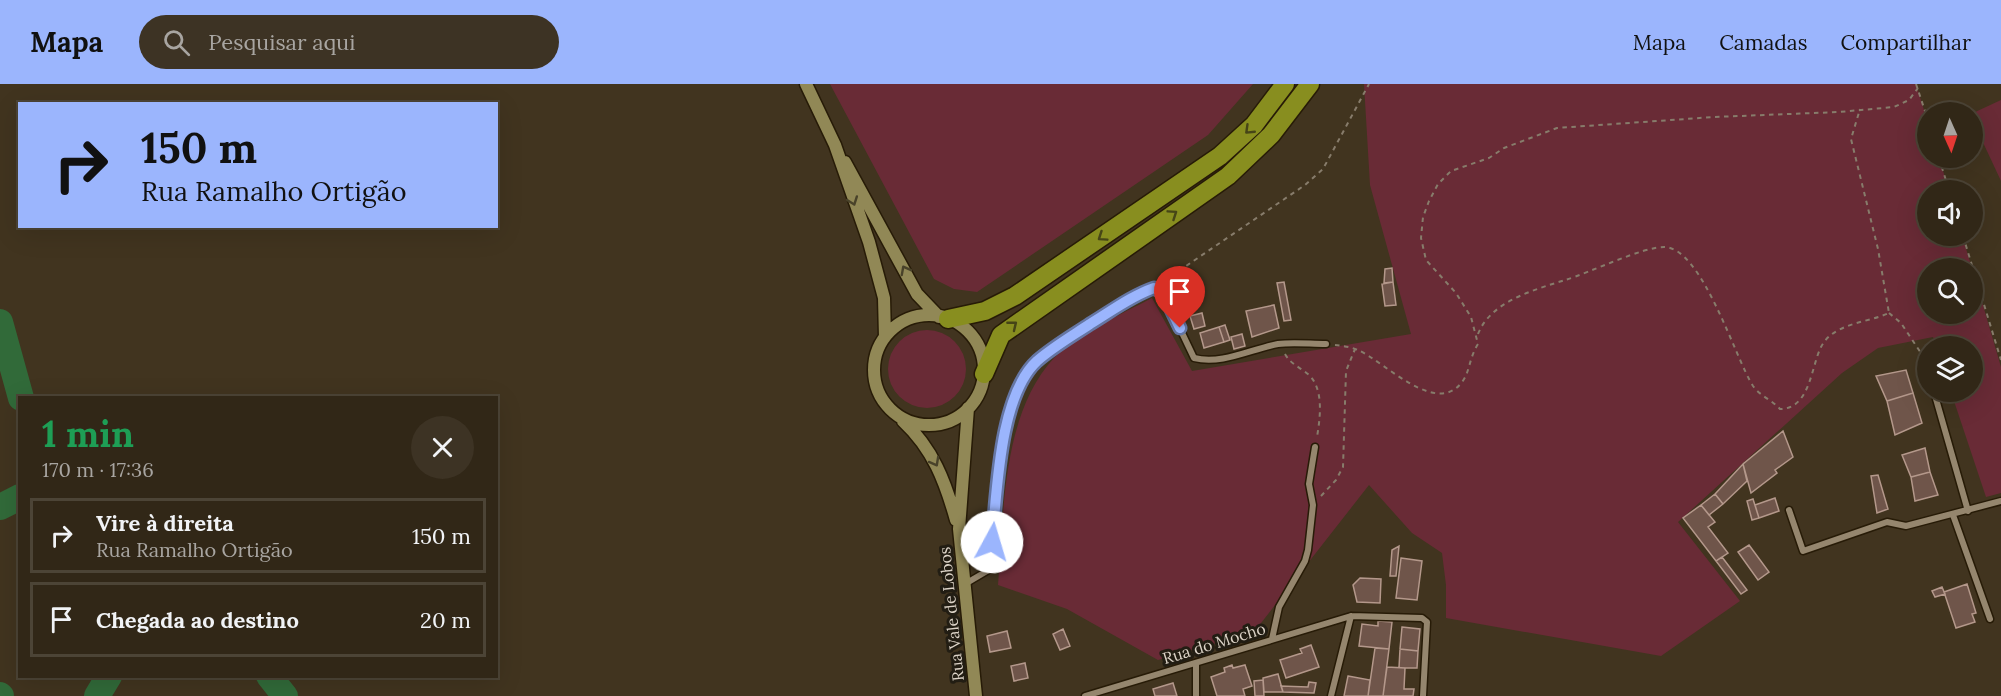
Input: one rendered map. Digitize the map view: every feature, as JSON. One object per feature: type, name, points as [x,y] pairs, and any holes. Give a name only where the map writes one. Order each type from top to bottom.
[{"type":"highway","points":[[944,318],[985,311],[1015,296],[1203,169],[1254,125],[1285,84]]},
{"type":"highway","points":[[984,374],[1001,335],[1228,176],[1271,135],[1310,84]]},
{"type":"main road","points":[[806,84],[835,146],[879,274],[886,315],[885,337]]},
{"type":"main road","points":[[835,146],[857,180],[917,294],[944,318],[961,326],[975,341],[983,360],[984,374],[979,393],[957,418],[935,425],[912,423],[899,417]]},
{"type":"main road","points":[[944,318],[909,319],[896,326],[885,337],[878,350],[874,368],[876,387],[885,404],[922,438],[939,469],[959,530]]},
{"type":"main road","points":[[959,530],[968,408]]},
{"type":"main road","name":"Rua Vale de Lobos","points":[[959,530],[976,696]]},
{"type":"street","points":[[964,585],[987,572],[1003,436],[1015,398],[1035,363],[1102,317],[1143,292],[1154,288],[1163,293],[1194,358],[1219,359],[1280,344],[1326,344]]},
{"type":"street","points":[[1937,402],[1968,510]]},
{"type":"street","points":[[1272,639],[1278,607],[1305,561],[1313,505],[1309,484],[1315,447]]},
{"type":"street","points":[[1789,510],[1803,551],[1887,522],[1906,526],[2001,501]]},
{"type":"street","points":[[1953,515],[1990,619]]},
{"type":"street","points":[[1331,696],[1351,615]]},
{"type":"street","name":"Rua do Mocho","points":[[1085,696],[1351,615],[1422,618],[1427,622],[1429,631],[1423,696]]},
{"type":"street","points":[[1196,663],[1197,696]]},
{"type":"path","points":[[1154,288],[1305,185],[1323,170],[1369,84]]},
{"type":"path","points":[[1326,344],[1355,349],[1379,366],[1438,395],[1449,394],[1464,381],[1470,356],[1478,344],[1477,336],[1471,317],[1456,293],[1426,260],[1421,238],[1423,217],[1429,201],[1438,184],[1451,171],[1489,158],[1504,148],[1557,128],[1894,106],[1909,100],[1917,86]]},
{"type":"path","points":[[1917,86],[1922,102]]},
{"type":"path","points":[[1860,109],[1851,139],[1878,249],[1889,313],[1901,323],[1917,348]]},
{"type":"path","points":[[1477,336],[1483,320],[1501,306],[1525,295],[1660,246],[1671,247],[1682,253],[1706,291],[1733,339],[1753,385],[1780,409],[1788,409],[1795,404],[1808,385],[1820,348],[1833,332],[1889,313]]},
{"type":"path","points":[[1966,246],[2001,360]]},
{"type":"path","points":[[1280,344],[1289,361],[1311,377],[1319,394],[1319,428],[1315,447]]},
{"type":"path","points":[[1313,505],[1336,480],[1343,467],[1346,371],[1355,349]]},
{"type":"shaded area","points":[[830,84],[1253,84],[1208,135],[977,292],[954,289],[934,279]]},
{"type":"shaded area","points":[[1364,84],[1916,84],[1922,102],[1917,102],[1917,168],[1942,168],[1946,180],[1917,180],[1917,246],[1965,246],[1969,258],[1917,258],[1917,324],[1983,324],[1983,305],[2001,367],[2001,493],[1986,497],[1954,402],[1983,402],[1983,336],[1917,336],[1917,340],[1878,348],[1842,373],[1678,522],[1740,601],[1661,656],[1446,618],[1446,585],[1442,553],[1412,533],[1369,485],[1254,632],[1158,660],[1067,609],[998,585],[1009,465],[1024,407],[1037,381],[1054,358],[1088,332],[1152,298],[1192,371],[1411,334],[1370,185]]},
{"type":"shaded area","points":[[2001,100],[2001,181],[1983,143],[1983,108]]},
{"type":"shaded area","points":[[919,330],[935,330],[949,336],[960,347],[966,361],[966,377],[960,391],[949,402],[935,408],[919,408],[905,402],[894,391],[888,377],[888,361],[894,347],[905,336]]},
{"type":"building","points":[[1392,268],[1393,282],[1384,283],[1385,269]]},
{"type":"building","points":[[1284,282],[1291,320],[1284,321],[1277,283]]},
{"type":"building","points":[[1393,282],[1396,305],[1385,306],[1382,284]]},
{"type":"building","points":[[1274,305],[1279,328],[1252,337],[1246,311]]},
{"type":"building","points":[[1202,313],[1205,326],[1194,329],[1190,316]]},
{"type":"building","points":[[1225,325],[1230,340],[1224,342],[1219,327]]},
{"type":"building","points":[[1219,327],[1224,342],[1204,348],[1200,333]]},
{"type":"building","points":[[1242,334],[1245,346],[1234,349],[1231,337]]},
{"type":"building","points":[[1906,370],[1913,393],[1887,401],[1876,376]]},
{"type":"building","points":[[1913,393],[1922,423],[1895,435],[1887,401]]},
{"type":"building","points":[[1783,431],[1793,457],[1775,470],[1777,473],[1751,493],[1743,464]]},
{"type":"building","points":[[1925,448],[1930,472],[1911,477],[1902,455]]},
{"type":"building","points":[[1743,464],[1747,481],[1723,504],[1715,494]]},
{"type":"building","points":[[1930,472],[1938,495],[1915,501],[1911,477]]},
{"type":"building","points":[[1878,475],[1888,509],[1877,513],[1871,476]]},
{"type":"building","points":[[1715,494],[1723,504],[1709,515],[1701,505]]},
{"type":"building","points":[[1775,498],[1779,511],[1759,518],[1755,505]]},
{"type":"building","points":[[1753,499],[1759,518],[1752,520],[1747,501]]},
{"type":"building","points":[[1701,505],[1715,522],[1708,527],[1728,553],[1716,561],[1683,518]]},
{"type":"building","points":[[1749,545],[1769,572],[1758,580],[1738,552]]},
{"type":"building","points":[[1399,546],[1396,576],[1390,576],[1392,550]]},
{"type":"building","points":[[1722,557],[1747,590],[1741,594],[1716,561]]},
{"type":"building","points":[[1401,558],[1422,561],[1417,600],[1396,598]]},
{"type":"building","points":[[1360,578],[1381,579],[1380,603],[1357,602],[1353,585]]},
{"type":"building","points":[[1967,584],[1976,613],[1972,614],[1975,622],[1956,628],[1944,592]]},
{"type":"building","points":[[1942,587],[1945,594],[1935,597],[1932,591]]},
{"type":"building","points":[[1378,621],[1392,622],[1389,649],[1359,646],[1362,624],[1378,626]]},
{"type":"building","points":[[1402,627],[1420,629],[1418,651],[1400,649]]},
{"type":"building","points":[[1063,629],[1070,646],[1060,650],[1053,634]]},
{"type":"building","points":[[1007,631],[1011,648],[990,652],[987,636]]},
{"type":"building","points":[[1311,645],[1319,667],[1286,678],[1280,660],[1302,653],[1300,649]]},
{"type":"building","points":[[1375,648],[1389,649],[1383,696],[1368,696]]},
{"type":"building","points":[[1400,649],[1418,651],[1417,668],[1399,668]]},
{"type":"building","points":[[1025,663],[1028,678],[1014,681],[1011,666]]},
{"type":"building","points":[[1232,665],[1233,668],[1245,665],[1252,686],[1243,689],[1245,696],[1217,696],[1211,677],[1225,672],[1224,668]]},
{"type":"building","points":[[1387,667],[1405,668],[1404,689],[1414,689],[1413,696],[1383,696]]},
{"type":"building","points":[[1278,674],[1283,692],[1264,692],[1263,678]]},
{"type":"building","points":[[1348,676],[1370,680],[1368,696],[1344,696]]},
{"type":"building","points":[[1263,680],[1264,696],[1255,696],[1254,681]]},
{"type":"building","points":[[1309,682],[1316,683],[1314,693],[1283,692],[1281,686],[1308,687]]},
{"type":"building","points":[[1173,683],[1177,696],[1155,696],[1153,689]]},
{"type":"waterway","points":[[0,322],[20,396]]},
{"type":"waterway","points":[[0,507],[18,498]]},
{"type":"waterway","points":[[97,696],[108,678]]},
{"type":"waterway","points":[[271,678],[285,696]]},
{"type":"route","points":[[992,542],[1003,436],[1015,398],[1035,363],[1065,340],[1143,292],[1154,288],[1163,293],[1180,328]]}]
